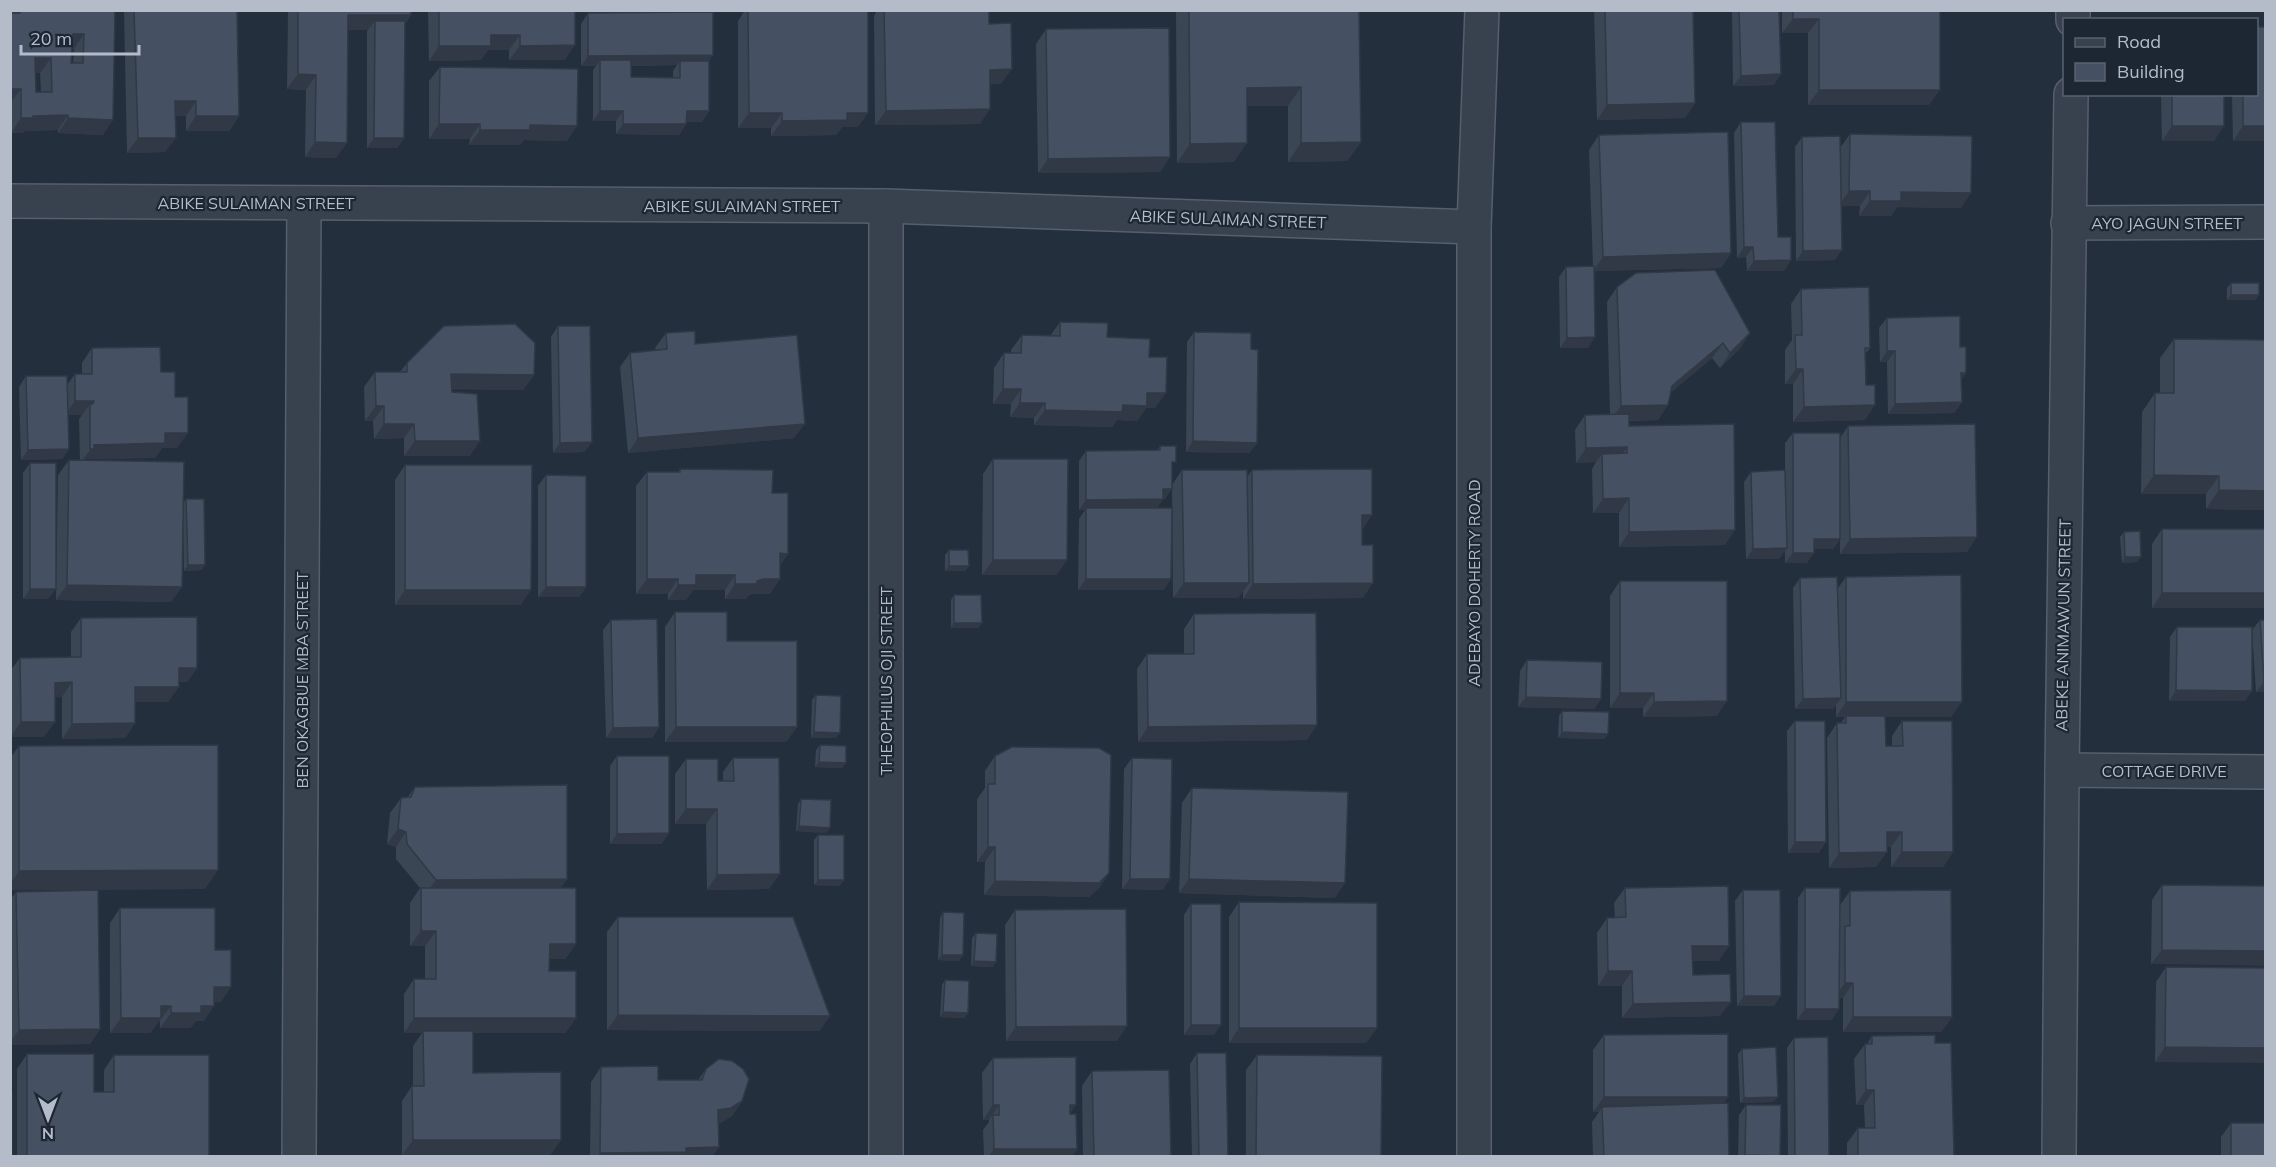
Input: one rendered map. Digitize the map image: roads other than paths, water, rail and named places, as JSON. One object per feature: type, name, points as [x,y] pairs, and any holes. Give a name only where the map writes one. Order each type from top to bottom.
[{"type":"street","name":"ADEBAYO DOHERTY ROAD","points":[[1474,1156],[1474,227],[1482,10]]},
{"type":"street","name":"ABEKE ANIMAWUN STREET","points":[[2060,1156],[2062,770],[2071,96]]},
{"type":"street","name":"ABIKE SULAIMAN STREET","points":[[10,201],[886,206],[1474,227]]},
{"type":"street","name":"BEN OKAGBUE MBA STREET","points":[[299,1156],[304,203]]},
{"type":"street","name":"THEOPHILUS OJI STREET","points":[[886,206],[886,1156]]},
{"type":"street","name":"AYO JAGUN STREET","points":[[2068,223],[2265,222]]},
{"type":"street","name":"COTTAGE DRIVE","points":[[2062,770],[2265,772]]}]
